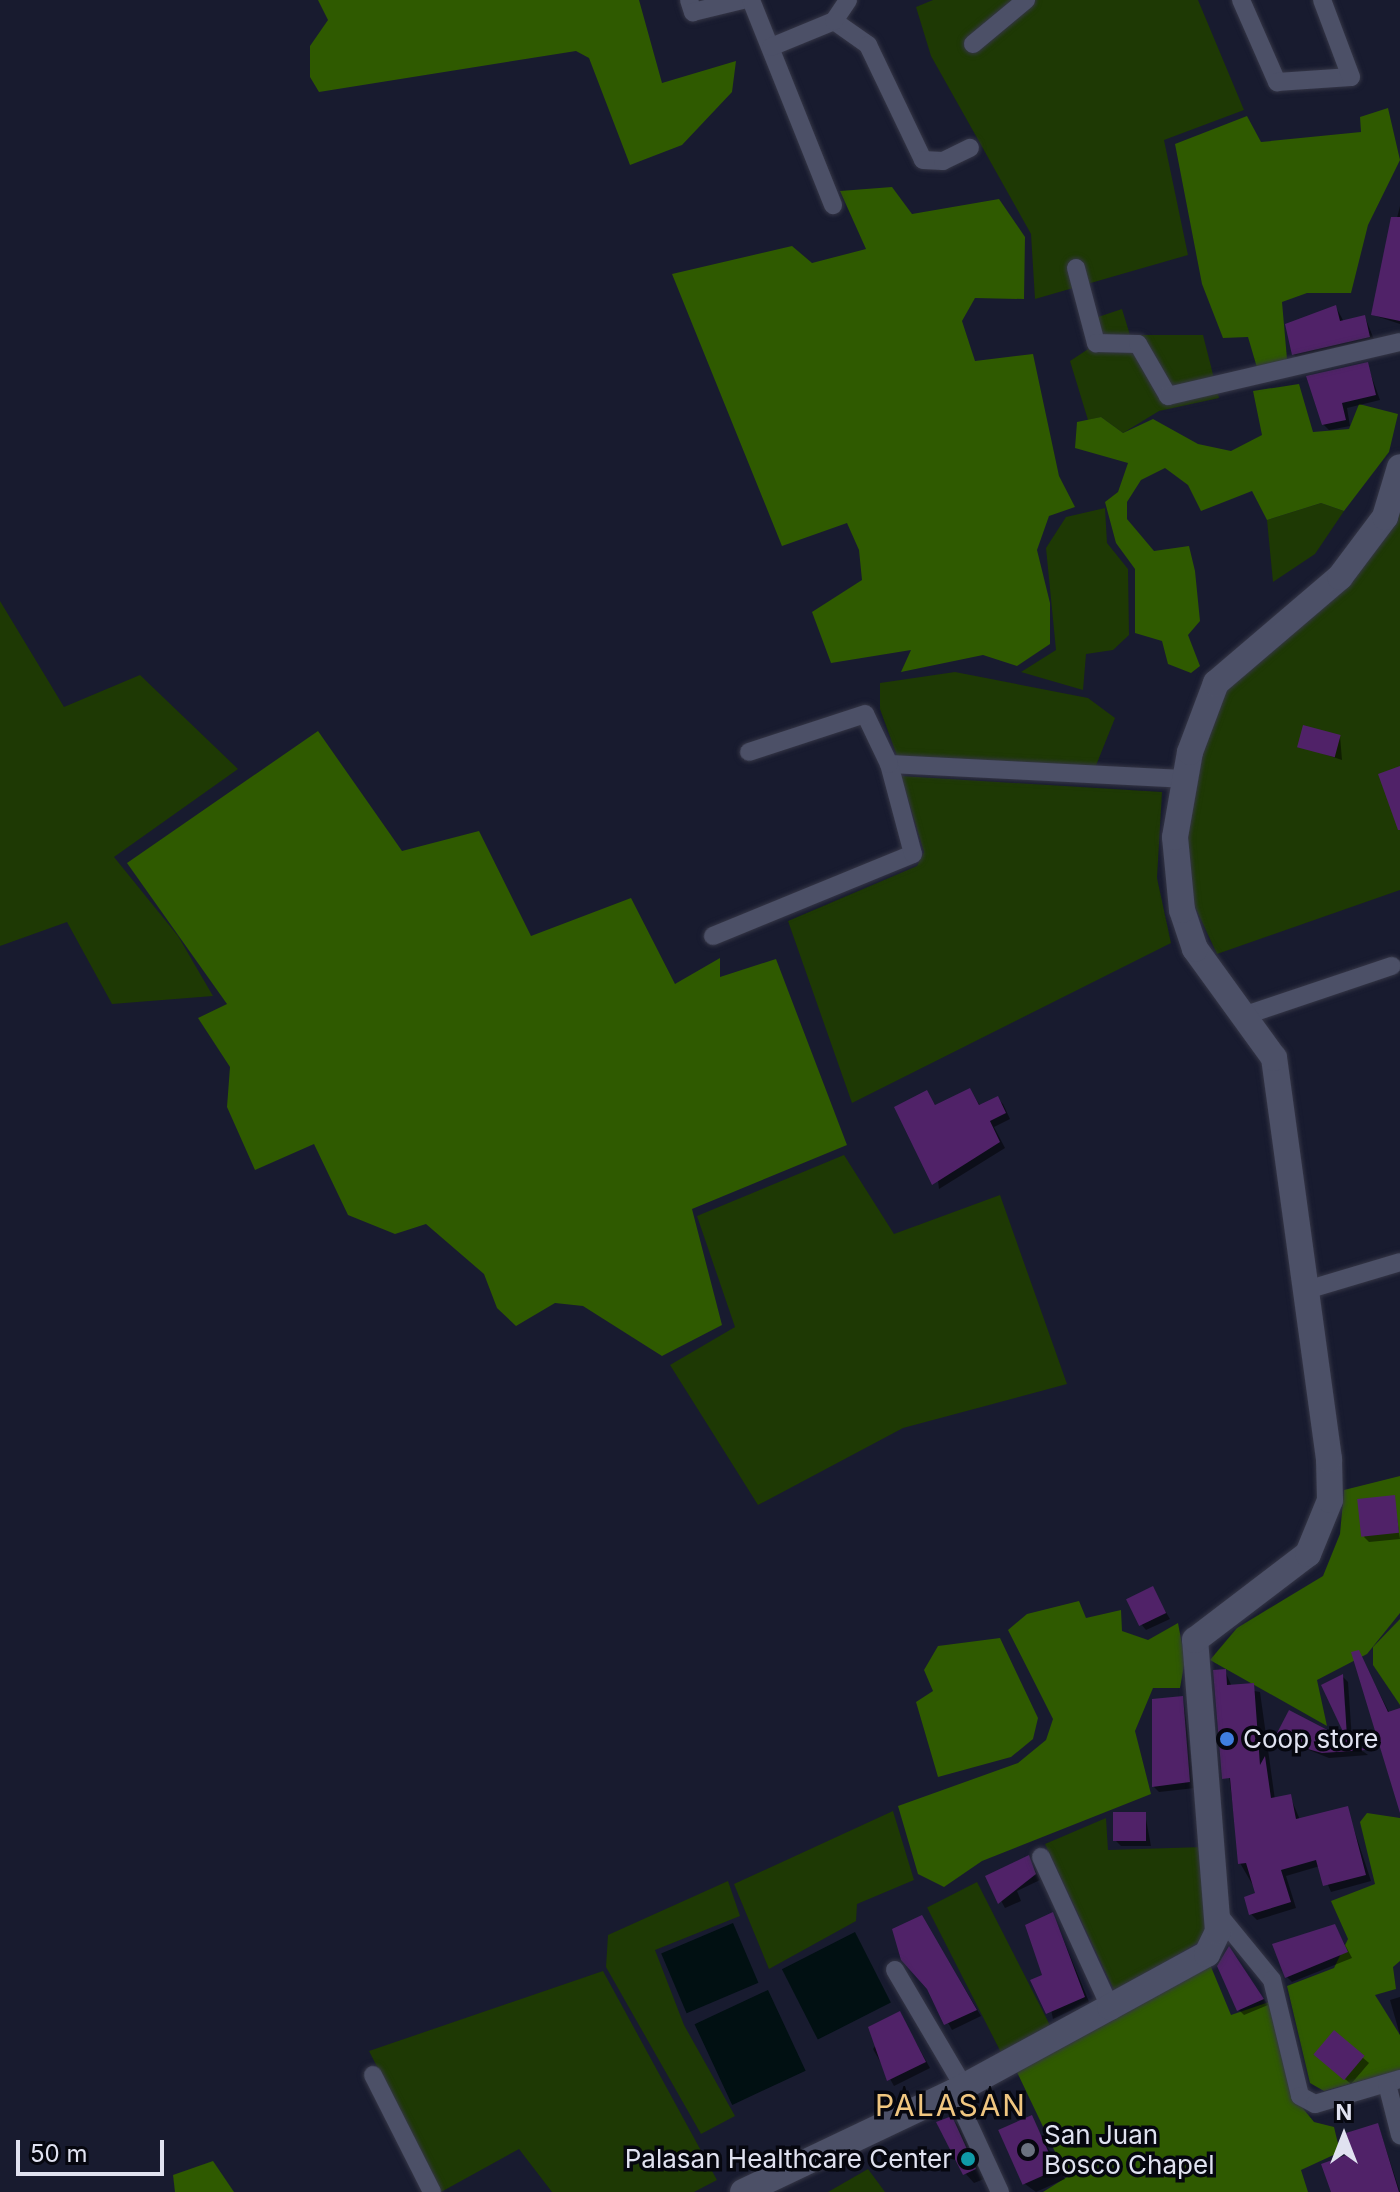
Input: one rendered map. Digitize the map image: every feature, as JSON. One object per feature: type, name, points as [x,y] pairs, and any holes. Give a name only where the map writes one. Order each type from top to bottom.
[{"type":"street","points":[[689,0],[693,12],[743,0]]},
{"type":"street","points":[[751,0],[833,205]]},
{"type":"street","points":[[771,47],[834,21],[848,0]]},
{"type":"street","points":[[973,44],[1026,0]]},
{"type":"street","points":[[1241,0],[1277,82],[1351,77],[1322,0]]},
{"type":"street","points":[[834,21],[868,45],[923,160],[943,161],[970,148]]},
{"type":"street","points":[[1076,268],[1096,343],[1138,344],[1168,396],[1400,342]]},
{"type":"street","points":[[743,2192],[959,2090],[1207,1954],[1218,1914],[1195,1640],[1308,1554],[1323,1529],[1329,1459],[1303,1291],[1274,1058],[1246,1015],[1195,949],[1182,910],[1175,837],[1184,779],[1216,683],[1340,577],[1385,517],[1400,467]]},
{"type":"street","points":[[713,936],[904,863],[913,854],[889,764],[870,717],[856,712],[749,752]]},
{"type":"street","points":[[889,764],[1184,779]]},
{"type":"street","points":[[1246,1015],[1392,966]]},
{"type":"street","points":[[1303,1291],[1400,1262]]},
{"type":"street","points":[[1041,1857],[1110,2007]]},
{"type":"street","points":[[1218,1914],[1272,1980],[1300,2096],[1315,2104],[1394,2081],[1400,2135]]},
{"type":"street","points":[[895,1970],[959,2090],[1000,2192]]},
{"type":"street","points":[[373,2075],[432,2192]]},
{"type":"green space","points":[[318,0],[639,0],[662,83],[736,61],[732,92],[682,145],[630,165],[589,58],[576,51],[319,92],[310,77],[310,46],[328,20]]},
{"type":"green space","points":[[933,0],[1198,0],[1244,110],[1164,140],[1188,255],[1035,299],[1031,234],[931,56],[916,7]]},
{"type":"green space","points":[[1388,108],[1400,160],[1368,225],[1351,293],[1307,293],[1282,302],[1287,359],[1258,371],[1248,337],[1223,338],[1202,284],[1175,144],[1247,116],[1261,142],[1361,132],[1360,117]]},
{"type":"green space","points":[[892,187],[912,214],[999,199],[1025,237],[1024,299],[975,298],[962,321],[975,361],[1033,354],[1059,476],[1075,507],[1049,516],[1037,550],[1050,603],[1050,644],[1017,666],[983,655],[901,672],[911,650],[831,663],[812,612],[862,580],[859,550],[847,523],[782,546],[672,274],[792,246],[812,263],[866,249],[840,191]]},
{"type":"green space","points":[[1122,309],[1130,335],[1203,335],[1219,398],[1159,411],[1123,433],[1101,417],[1088,420],[1070,361],[1102,340],[1098,317]]},
{"type":"green space","points":[[1299,384],[1313,432],[1349,429],[1359,404],[1398,414],[1389,452],[1344,511],[1321,503],[1267,520],[1252,491],[1201,511],[1188,485],[1165,468],[1141,480],[1127,502],[1127,519],[1154,551],[1189,546],[1195,571],[1200,621],[1188,635],[1200,666],[1191,673],[1168,664],[1162,641],[1135,633],[1135,569],[1116,543],[1105,502],[1118,492],[1128,463],[1075,448],[1077,422],[1101,417],[1123,433],[1153,419],[1198,444],[1231,451],[1262,435],[1253,391]]},
{"type":"green space","points":[[1400,495],[1400,890],[1217,954],[1190,896],[1186,857],[1195,775],[1219,694]]},
{"type":"green space","points":[[1321,503],[1344,511],[1315,554],[1273,582],[1267,520]]},
{"type":"green space","points":[[1105,508],[1107,543],[1128,569],[1129,635],[1113,650],[1086,654],[1083,690],[1021,672],[1056,650],[1046,548],[1066,517]]},
{"type":"green space","points":[[0,601],[64,707],[140,675],[238,769],[114,857],[178,936],[213,996],[112,1004],[67,922],[0,946]]},
{"type":"green space","points":[[955,672],[1088,698],[1115,718],[1095,768],[897,756],[880,709],[880,683]]},
{"type":"green space","points":[[318,731],[402,851],[479,831],[531,936],[631,898],[675,984],[720,958],[720,977],[776,959],[847,1145],[692,1209],[722,1325],[662,1356],[583,1306],[555,1303],[516,1326],[497,1308],[484,1274],[426,1224],[395,1234],[348,1215],[314,1144],[255,1170],[227,1107],[230,1067],[198,1018],[227,1004],[127,863]]},
{"type":"green space","points":[[901,776],[1162,792],[1157,878],[1171,943],[852,1103],[788,921],[917,866],[924,852]]},
{"type":"green space","points":[[844,1155],[894,1234],[1000,1195],[1067,1384],[903,1428],[758,1505],[670,1365],[735,1327],[697,1216]]},
{"type":"green space","points":[[1400,1476],[1400,1613],[1367,1654],[1317,1680],[1327,1726],[1210,1660],[1237,1628],[1323,1576],[1340,1534],[1344,1490]]},
{"type":"green space","points":[[1079,1601],[1086,1618],[1121,1610],[1122,1631],[1148,1640],[1178,1623],[1185,1660],[1180,1688],[1153,1688],[1135,1731],[1151,1794],[982,1861],[944,1887],[918,1874],[898,1806],[1018,1763],[1046,1740],[1053,1719],[1008,1630],[1027,1614]]},
{"type":"green space","points":[[1400,1619],[1400,1705],[1373,1665],[1373,1647]]},
{"type":"green space","points":[[1000,1638],[1038,1718],[1033,1739],[1011,1757],[938,1777],[916,1702],[933,1691],[924,1670],[938,1646]]},
{"type":"green space","points":[[893,1811],[914,1880],[857,1904],[856,1921],[769,1969],[734,1884]]},
{"type":"green space","points":[[1367,1813],[1400,1818],[1400,1961],[1393,1967],[1396,1989],[1375,1995],[1400,2035],[1400,2070],[1324,2091],[1310,2083],[1287,1986],[1334,1968],[1348,1939],[1331,1901],[1375,1884],[1360,1822]]},
{"type":"green space","points":[[1106,1818],[1108,1850],[1203,1847],[1206,1938],[1115,1992],[1045,1844]]},
{"type":"green space","points":[[728,1881],[740,1916],[655,1950],[684,2025],[735,2116],[701,2134],[606,1967],[608,1935]]},
{"type":"green space","points":[[977,1882],[1051,2027],[1001,2053],[927,1907]]},
{"type":"green space","points":[[1209,1962],[1231,2015],[1272,2001],[1293,2096],[1314,2122],[1334,2127],[1340,2152],[1301,2170],[1308,2192],[1043,2192],[1067,2177],[1015,2068]]},
{"type":"green space","points":[[603,1971],[717,2180],[694,2192],[552,2192],[519,2149],[441,2192],[369,2051]]},
{"type":"green space","points":[[213,2161],[234,2192],[175,2192],[173,2175]]},
{"type":"green space","points":[[868,2169],[885,2192],[828,2192]]},
{"type":"shaded area","points":[[733,1923],[758,1983],[687,2013],[661,1953]]},
{"type":"shaded area","points":[[855,1932],[891,2002],[818,2040],[782,1969]]},
{"type":"shaded area","points":[[768,1990],[806,2071],[732,2105],[695,2024]]},
{"type":"building","points":[[1391,217],[1400,217],[1400,321],[1371,315]]},
{"type":"building","points":[[1336,305],[1340,321],[1365,315],[1370,337],[1292,355],[1285,324]]},
{"type":"building","points":[[1368,362],[1376,395],[1342,403],[1346,420],[1322,425],[1306,376]]},
{"type":"building","points":[[1303,725],[1341,735],[1335,757],[1297,747]]},
{"type":"building","points":[[1400,766],[1400,830],[1398,830],[1378,774]]},
{"type":"building","points":[[970,1088],[979,1105],[998,1096],[1006,1113],[990,1121],[1000,1142],[932,1185],[894,1107],[927,1090],[935,1105]]},
{"type":"building","points":[[1395,1495],[1399,1533],[1361,1537],[1357,1499]]},
{"type":"building","points":[[1153,1586],[1166,1613],[1139,1626],[1126,1599]]},
{"type":"building","points":[[1359,1650],[1388,1712],[1400,1708],[1400,1813],[1351,1652]]},
{"type":"building","points":[[1226,1669],[1227,1685],[1254,1683],[1260,1765],[1265,1756],[1271,1798],[1291,1794],[1296,1819],[1348,1806],[1366,1875],[1323,1886],[1316,1860],[1281,1870],[1291,1902],[1249,1915],[1244,1897],[1255,1893],[1246,1863],[1238,1864],[1230,1778],[1222,1779],[1213,1670]]},
{"type":"building","points":[[1343,1674],[1347,1737],[1346,1738],[1321,1685]]},
{"type":"building","points":[[1183,1696],[1190,1782],[1152,1787],[1152,1699]]},
{"type":"building","points":[[1289,1710],[1366,1750],[1322,1753],[1297,1746],[1276,1735]]},
{"type":"building","points":[[1113,1812],[1146,1812],[1146,1841],[1113,1841]]},
{"type":"building","points":[[1029,1855],[1036,1874],[998,1904],[985,1876]]},
{"type":"building","points":[[1053,1912],[1085,1997],[1046,2014],[1030,1980],[1042,1975],[1025,1925]]},
{"type":"building","points":[[922,1915],[977,2010],[944,2025],[927,1989],[901,1960],[892,1929]]},
{"type":"building","points":[[1335,1924],[1348,1952],[1285,1978],[1272,1944]]},
{"type":"building","points":[[1229,1946],[1264,1999],[1237,2011],[1217,1966]]},
{"type":"building","points":[[900,2011],[926,2062],[887,2081],[868,2027]]},
{"type":"building","points":[[1334,2030],[1365,2056],[1344,2080],[1313,2055]]},
{"type":"building","name":"San Juan Bosco Chapel","points":[[1032,2115],[1056,2170],[1023,2185],[998,2130]]},
{"type":"building","points":[[952,2116],[976,2169],[963,2175],[936,2122]]},
{"type":"building","points":[[1378,2123],[1399,2192],[1331,2192],[1321,2164],[1352,2153],[1346,2133]]},
{"type":"place","name":"Coop store","points":[[1227,1739]]},
{"type":"place","name":"San Juan Bosco Chapel","points":[[1028,2150]]},
{"type":"place","name":"Palasan Healthcare Center","points":[[968,2159]]},
{"type":"district","name":"PALASAN","points":[[951,2105]]}]
